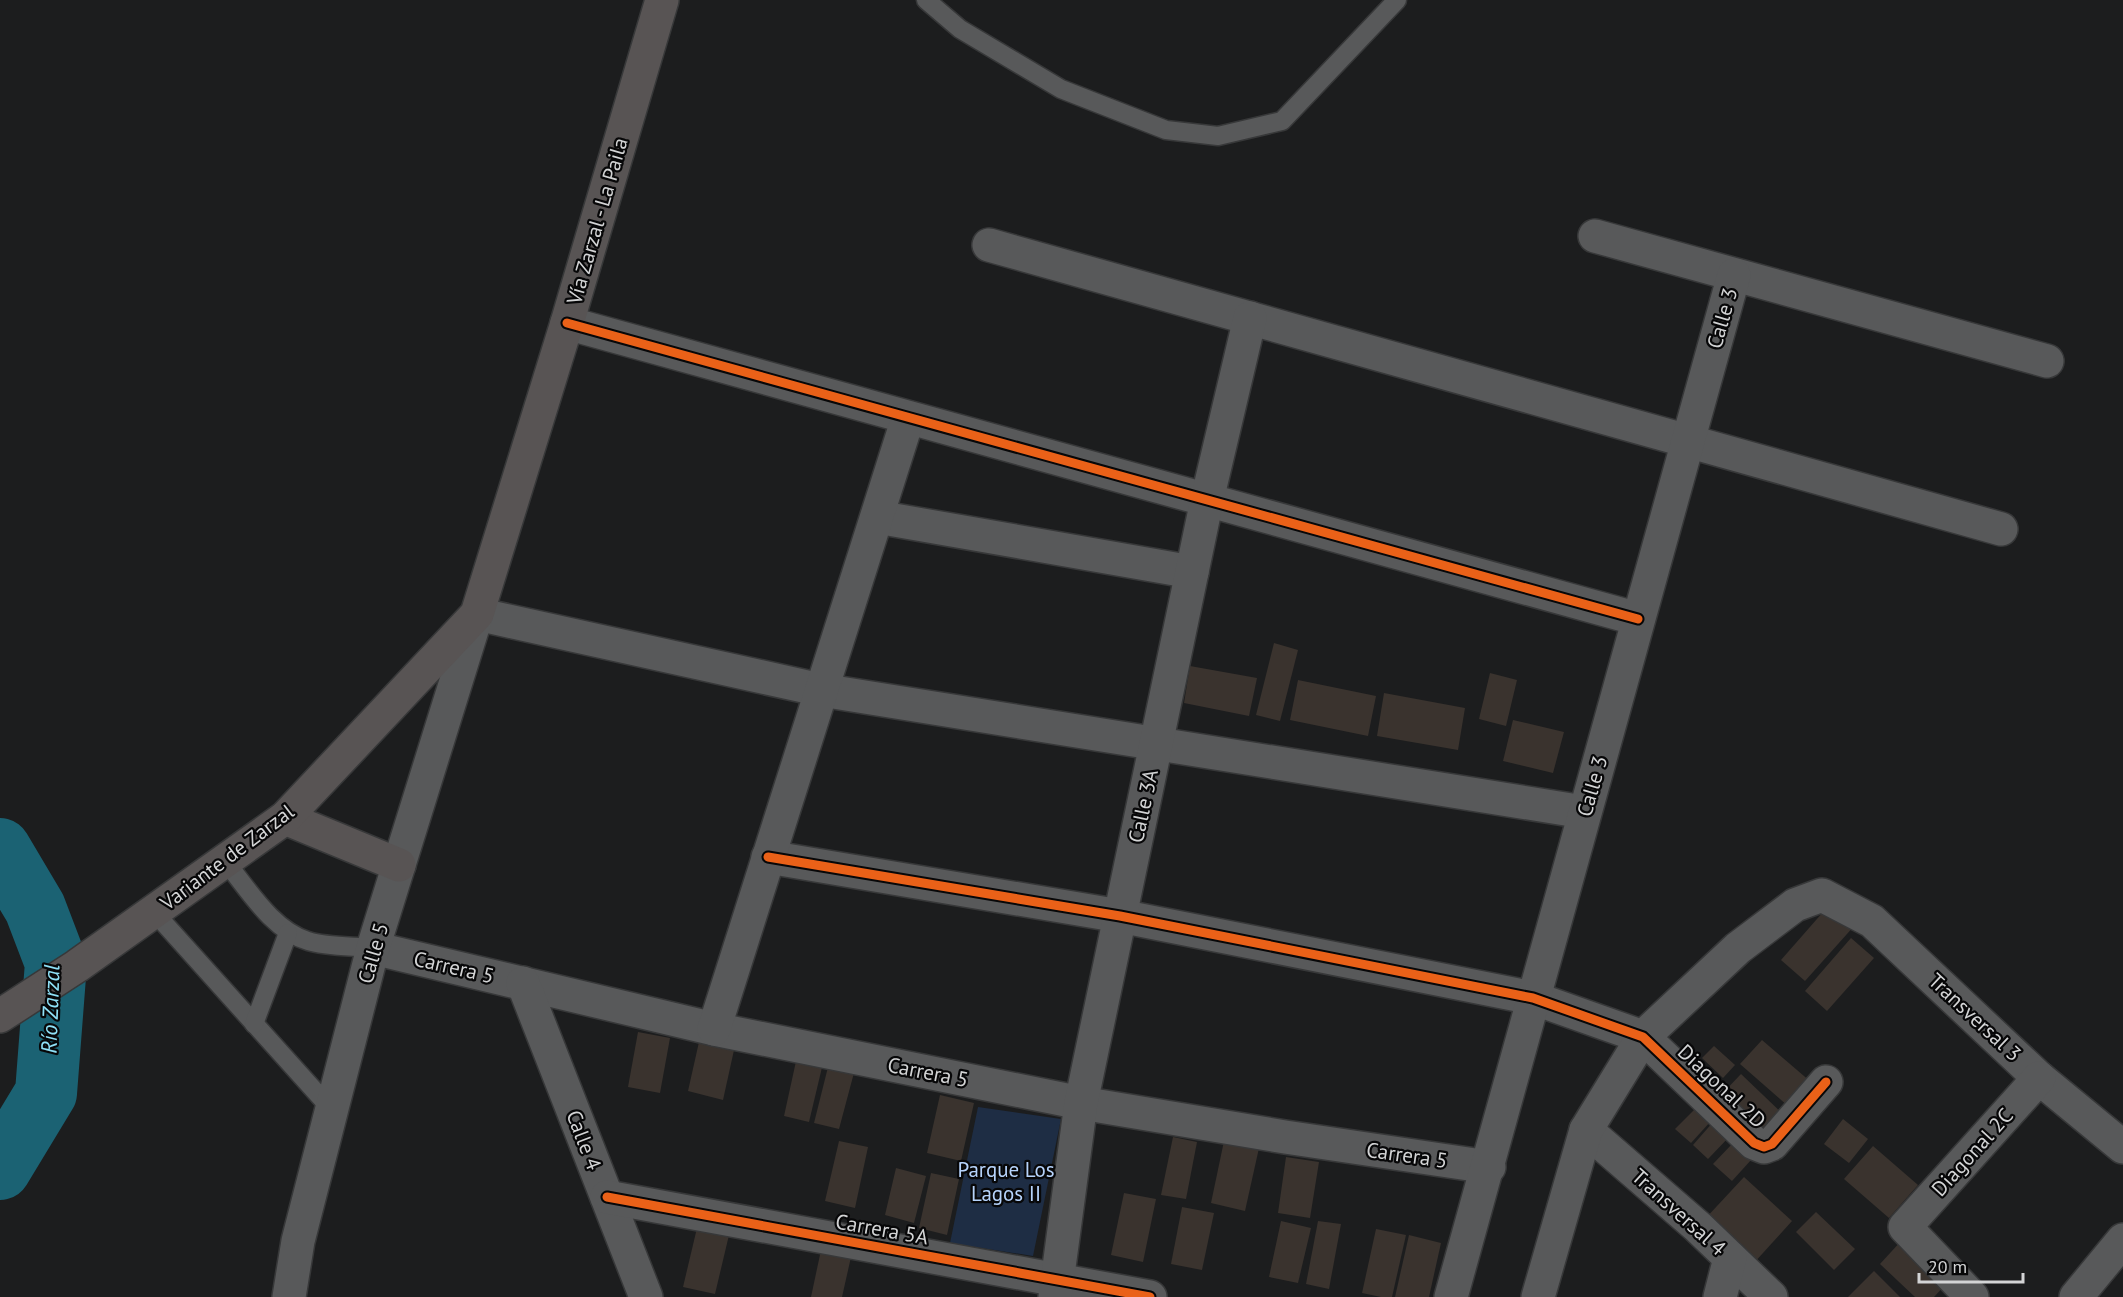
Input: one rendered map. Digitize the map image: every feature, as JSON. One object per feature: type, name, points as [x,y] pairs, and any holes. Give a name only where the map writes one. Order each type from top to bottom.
[{"type":"main road","name":"Vía Zarzal - La Paila","points":[[477,614],[567,323],[662,0]]},
{"type":"main road","name":"Variante de Zarzal","points":[[0,1016],[77,966],[285,818],[477,614]]},
{"type":"main road","points":[[285,818],[399,865]]},
{"type":"street","points":[[1595,236],[2047,361]]},
{"type":"street","points":[[989,245],[2001,529]]},
{"type":"street","name":"Calle 3","points":[[1451,1297],[1489,1167],[1584,812],[1734,275]]},
{"type":"street","name":"Calle 3A","points":[[1056,1289],[1081,1103],[1207,500],[1250,318]]},
{"type":"street","points":[[567,323],[1638,619]]},
{"type":"street","points":[[714,1029],[908,418]]},
{"type":"street","points":[[877,517],[1192,572]]},
{"type":"street","points":[[477,614],[822,690],[1584,812]]},
{"type":"street","name":"Calle 5","points":[[289,1297],[298,1241],[373,948],[477,614]]},
{"type":"street","points":[[768,857],[1120,916],[1533,998],[1643,1037],[1586,1130],[1538,1297]]},
{"type":"street","name":"Transversal 3","points":[[1643,1037],[1738,948],[1795,904],[1822,895],[1872,921],[2039,1078],[2123,1147]]},
{"type":"street","name":"Carrera 5","points":[[373,948],[714,1029],[1081,1103],[1285,1137],[1489,1167]]},
{"type":"street","name":"Calle 4","points":[[523,983],[646,1297]]},
{"type":"street","name":"Diagonal 2D","points":[[1643,1037],[1754,1143],[1764,1147],[1772,1144],[1826,1082]]},
{"type":"street","name":"Diagonal 2C","points":[[1972,1297],[1905,1227],[2039,1078]]},
{"type":"street","name":"Transversal 4","points":[[1586,1130],[1689,1219],[1771,1297]]},
{"type":"street","name":"Carrera 5A","points":[[607,1197],[1056,1289],[1150,1297]]},
{"type":"street","points":[[2076,1297],[2123,1240]]},
{"type":"street","points":[[1720,1297],[1730,1258]]},
{"type":"lane","points":[[926,0],[960,29],[1061,89],[1166,130],[1218,136],[1282,121],[1397,0]]},
{"type":"lane","points":[[225,861],[261,906],[288,933],[310,942],[373,948]]},
{"type":"lane","points":[[154,912],[332,1110]]},
{"type":"lane","points":[[255,1024],[288,933]]},
{"type":"green space","name":"Parque Los Lagos II","points":[[978,1107],[1061,1119],[1033,1256],[950,1243]]},
{"type":"building","points":[[1274,643],[1298,650],[1280,721],[1256,715]]},
{"type":"building","points":[[1190,666],[1257,678],[1249,716],[1184,703]]},
{"type":"building","points":[[1490,673],[1517,680],[1506,726],[1479,719]]},
{"type":"building","points":[[1298,680],[1376,696],[1368,736],[1290,720]]},
{"type":"building","points":[[1384,693],[1465,708],[1458,750],[1377,736]]},
{"type":"building","points":[[1513,720],[1564,732],[1553,773],[1503,761]]},
{"type":"building","points":[[1831,903],[1855,925],[1805,981],[1781,960]]},
{"type":"building","points":[[1851,938],[1874,958],[1827,1011],[1805,991]]},
{"type":"building","points":[[638,1032],[670,1038],[660,1093],[628,1087]]},
{"type":"building","points":[[701,1033],[736,1041],[723,1100],[688,1091]]},
{"type":"building","points":[[1762,1040],[1811,1082],[1789,1107],[1740,1064]]},
{"type":"building","points":[[1714,1046],[1735,1065],[1723,1078],[1702,1058]]},
{"type":"building","points":[[798,1052],[824,1059],[809,1122],[784,1116]]},
{"type":"building","points":[[829,1063],[855,1069],[839,1129],[814,1123]]},
{"type":"building","points":[[1741,1074],[1784,1115],[1763,1136],[1720,1096]]},
{"type":"building","points":[[940,1095],[974,1103],[961,1161],[927,1153]]},
{"type":"building","points":[[1697,1107],[1711,1121],[1691,1143],[1675,1129]]},
{"type":"building","points":[[1843,1119],[1868,1139],[1849,1163],[1824,1144]]},
{"type":"building","points":[[1714,1121],[1730,1136],[1708,1159],[1693,1145]]},
{"type":"building","points":[[1173,1137],[1197,1142],[1186,1199],[1161,1195]]},
{"type":"building","points":[[839,1141],[868,1147],[855,1208],[825,1201]]},
{"type":"building","points":[[1224,1141],[1259,1148],[1245,1211],[1211,1203]]},
{"type":"building","points":[[1733,1143],[1751,1160],[1732,1181],[1713,1164]]},
{"type":"building","points":[[1873,1146],[1918,1185],[1889,1218],[1844,1179]]},
{"type":"building","points":[[1286,1157],[1319,1162],[1310,1218],[1278,1213]]},
{"type":"building","points":[[896,1168],[926,1176],[914,1223],[885,1215]]},
{"type":"building","points":[[931,1173],[959,1179],[947,1235],[919,1228]]},
{"type":"building","points":[[1744,1177],[1792,1221],[1753,1264],[1704,1220]]},
{"type":"building","points":[[1124,1193],[1156,1199],[1143,1262],[1111,1255]]},
{"type":"building","points":[[1182,1207],[1214,1213],[1202,1270],[1171,1264]]},
{"type":"building","points":[[1816,1212],[1855,1249],[1834,1270],[1796,1232]]},
{"type":"building","points":[[1281,1221],[1311,1228],[1298,1283],[1269,1277]]},
{"type":"building","points":[[1318,1221],[1341,1224],[1329,1289],[1306,1284]]},
{"type":"building","points":[[697,1228],[729,1235],[715,1294],[683,1287]]},
{"type":"building","points":[[1376,1229],[1406,1235],[1392,1297],[1362,1293]]},
{"type":"building","points":[[1409,1235],[1441,1243],[1429,1297],[1395,1297]]},
{"type":"building","points":[[1902,1240],[1947,1283],[1934,1297],[1915,1297],[1880,1264]]},
{"type":"building","points":[[821,1250],[851,1257],[842,1297],[811,1297]]},
{"type":"building","points":[[1874,1271],[1900,1297],[1848,1297]]},
{"type":"waterway","name":"Río Zarzal","points":[[0,849],[35,908],[56,963],[46,1093],[0,1169]]},
{"type":"cycle path","points":[[567,323],[1638,619]]},
{"type":"cycle path","points":[[768,857],[1120,916],[1533,998],[1643,1037],[1754,1143],[1764,1147],[1772,1144],[1826,1082]]},
{"type":"cycle path","points":[[607,1197],[1150,1297]]}]
